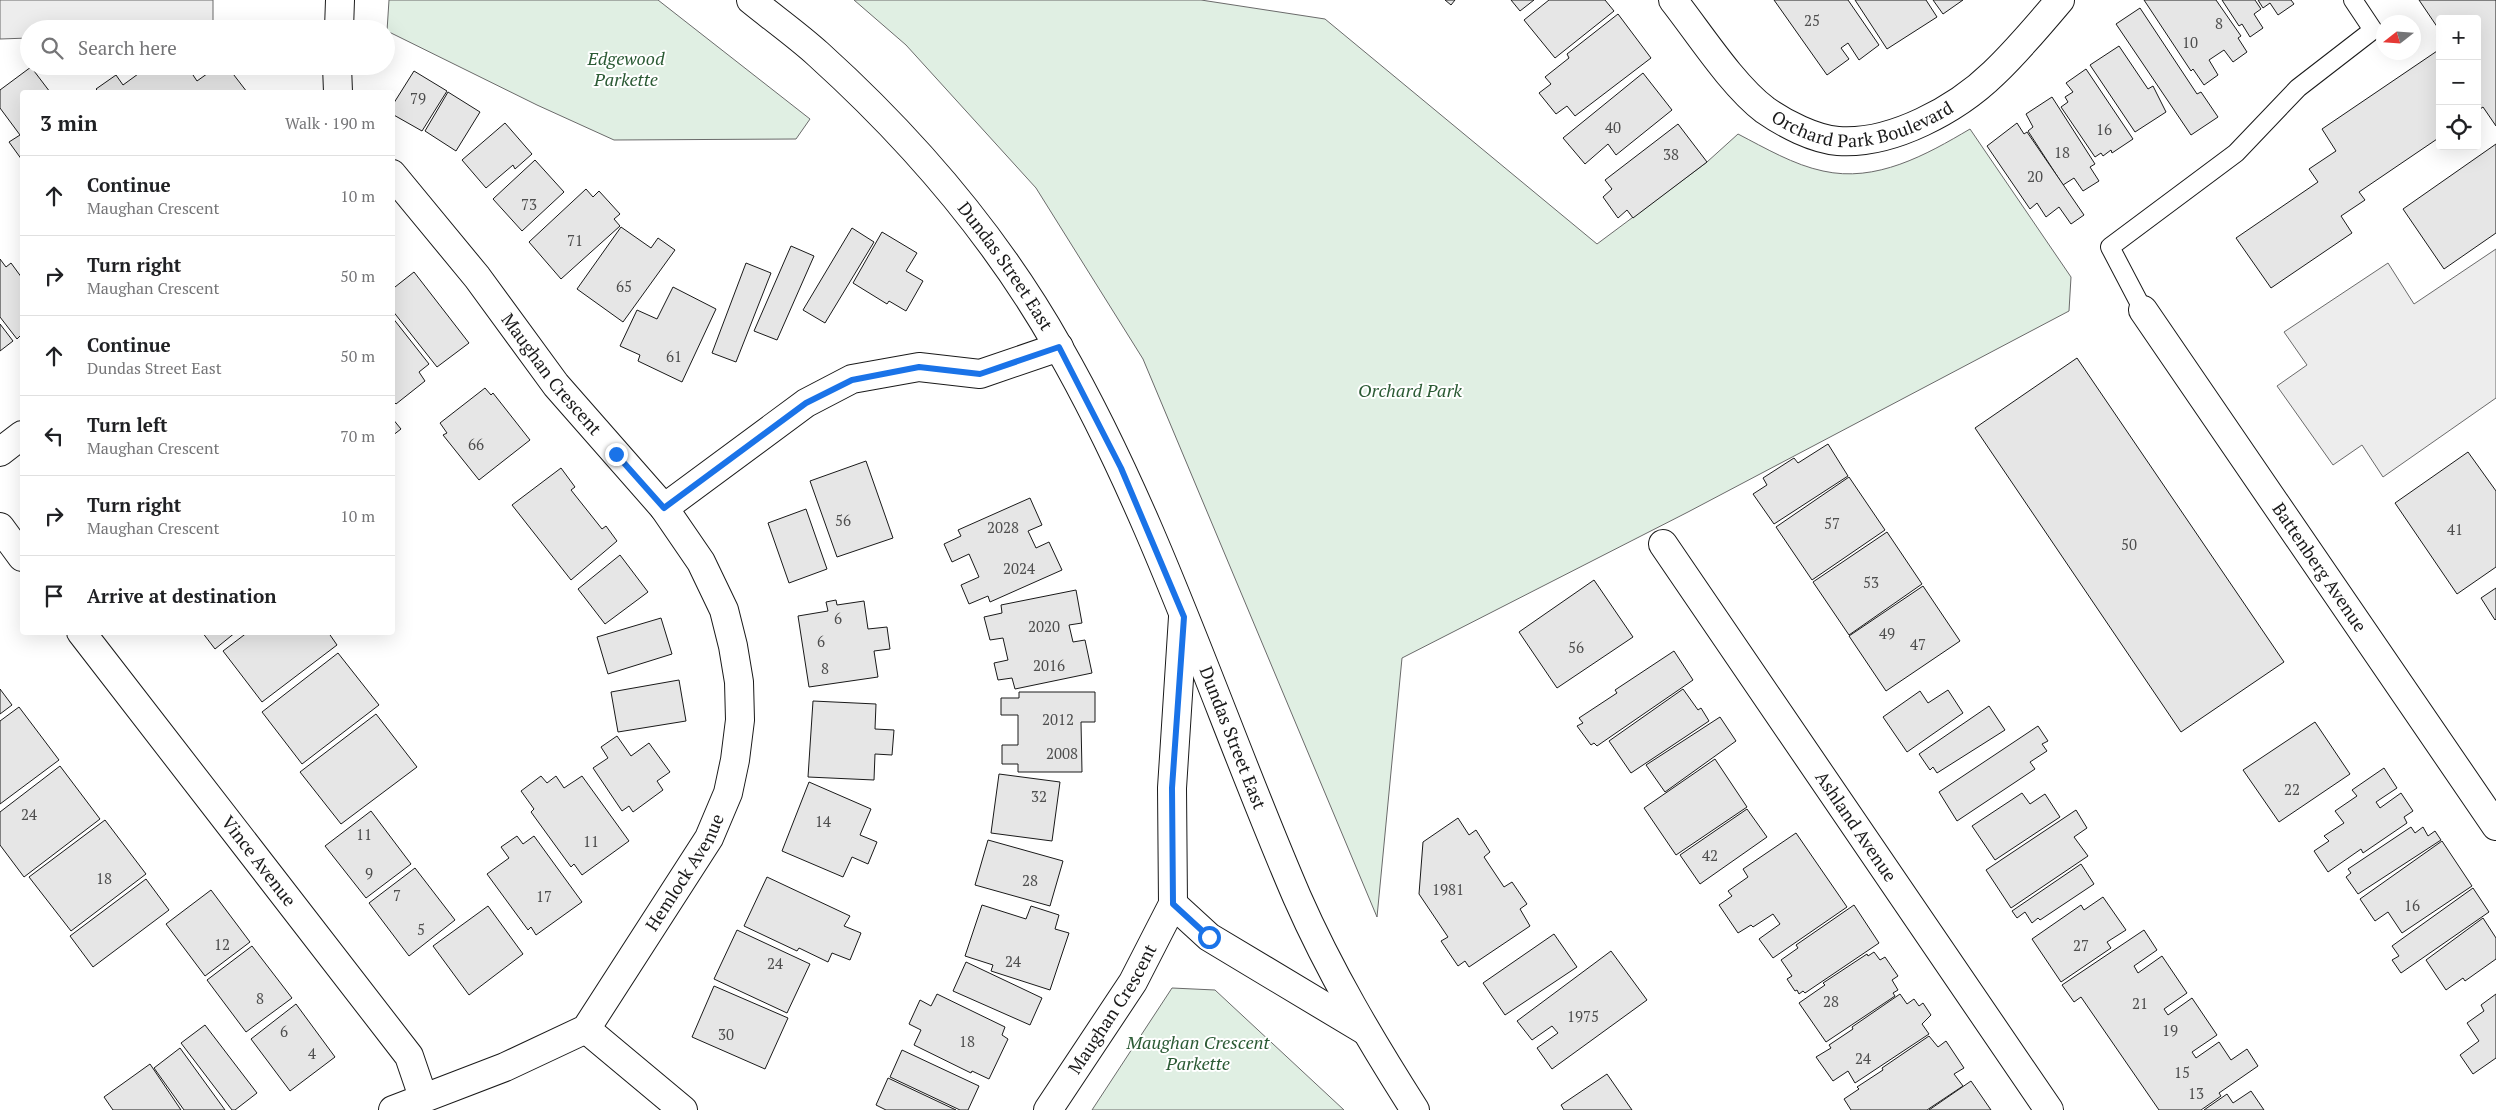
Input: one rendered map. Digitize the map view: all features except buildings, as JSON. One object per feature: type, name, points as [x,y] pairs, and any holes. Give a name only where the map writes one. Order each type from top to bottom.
[{"type":"street","points":[[339,20],[340,0]]},
{"type":"street","name":"Dundas Street East","points":[[751,0],[816,52],[885,118],[941,178],[989,240],[1059,347],[1121,468],[1184,617],[1298,898],[1335,976],[1364,1030],[1415,1110]]},
{"type":"street","name":"Orchard Park Boulevard","points":[[1673,0],[1731,75],[1766,110],[1802,130],[1838,141],[1871,138],[1906,128],[1946,110],[1993,74],[2060,0]]},
{"type":"street","points":[[337,75],[338,90]]},
{"type":"street","name":"Maughan Crescent","points":[[395,178],[477,276],[556,385],[664,508]]},
{"type":"street","name":"Battenberg Avenue","points":[[2143,310],[2496,826]]},
{"type":"street","points":[[664,508],[806,403],[852,380],[919,367],[980,374],[1059,347]]},
{"type":"street","points":[[0,452],[20,437]]},
{"type":"street","name":"Hemlock Avenue","points":[[586,1029],[708,838],[728,793],[735,760],[740,720],[740,682],[724,610],[702,562],[664,508]]},
{"type":"street","points":[[0,528],[20,553]]},
{"type":"street","name":"Ashland Avenue","points":[[1663,544],[2049,1110]]},
{"type":"street","name":"Maughan Crescent","points":[[1048,1110],[1133,982],[1173,904],[1172,788],[1184,617]]},
{"type":"street","name":"Vince Avenue","points":[[83,635],[409,1056],[423,1097]]},
{"type":"street","points":[[1173,904],[1209,937],[1364,1030]]},
{"type":"street","points":[[393,1110],[504,1067],[586,1029],[683,1110]]},
{"type":"lane","points":[[2143,310],[2110,248],[2236,153],[2298,88],[2373,30],[2353,0]]},
{"type":"green space","name":"Edgewood Parkette","points":[[389,0],[658,0],[810,119],[796,139],[614,140],[537,105],[395,35],[395,20],[388,20]]},
{"type":"green space","name":"Orchard Park","points":[[854,0],[1201,0],[1325,19],[1597,244],[1707,162],[1738,134],[1801,165],[1843,174],[1881,170],[1900,164],[1936,148],[1970,129],[2071,277],[2069,311],[1688,512],[1402,658],[1377,917],[1143,359],[1036,188],[906,45]]},
{"type":"green space","name":"Maughan Crescent Parkette","points":[[1172,988],[1215,990],[1344,1110],[1092,1110]]},
{"type":"shaded area","points":[[0,0],[213,0],[213,20],[20,20],[20,38],[0,39]]},
{"type":"shaded area","points":[[2496,249],[2496,398],[2383,477],[2362,445],[2333,465],[2277,386],[2307,365],[2284,332],[2388,263],[2414,304]]},
{"type":"route","points":[[616,454],[664,508],[806,403],[852,380],[919,367],[980,374],[1059,347],[1121,468],[1184,617],[1172,788],[1173,904],[1209,937]]}]
